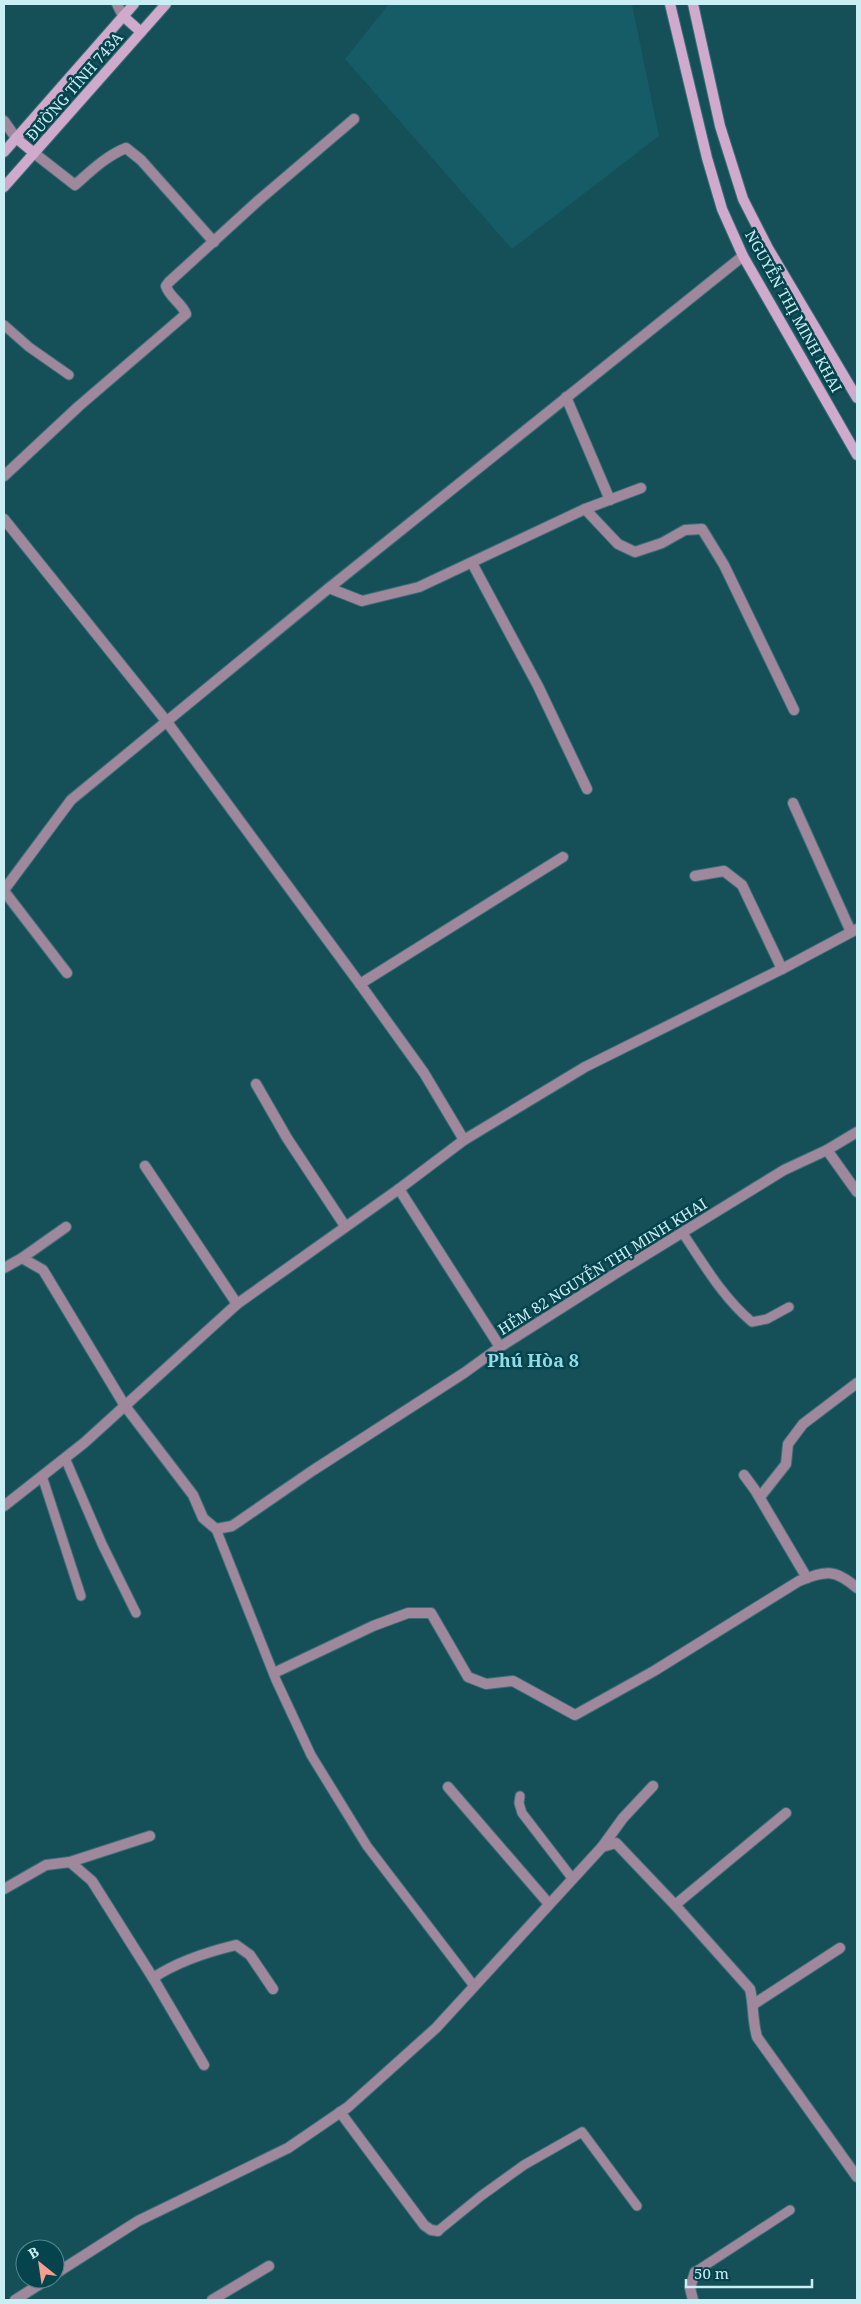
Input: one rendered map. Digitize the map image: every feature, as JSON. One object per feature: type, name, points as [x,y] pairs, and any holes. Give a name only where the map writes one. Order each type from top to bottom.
[{"type":"main road","name":"ĐƯỜNG TỈNH 743A","points":[[4,152],[134,4]]},
{"type":"main road","name":"ĐƯỜNG TỈNH 743A","points":[[4,188],[166,4]]},
{"type":"main road","name":"NGUYỄN THỊ MINH KHAI","points":[[670,4],[707,158],[722,209],[743,256],[857,455]]},
{"type":"main road","name":"NGUYỄN THỊ MINH KHAI","points":[[693,4],[720,126],[743,199],[768,248],[857,398]]},
{"type":"main road","points":[[123,16],[141,32]]},
{"type":"main road","points":[[16,138],[34,153]]},
{"type":"street","points":[[117,4],[123,16]]},
{"type":"street","points":[[4,476],[79,406],[186,314],[180,303],[167,292],[166,286],[259,200],[354,119]]},
{"type":"street","points":[[4,121],[16,138]]},
{"type":"street","points":[[34,153],[76,185],[100,163],[126,148],[142,160],[214,242]]},
{"type":"street","points":[[67,973],[4,890],[71,800],[329,588],[743,256]]},
{"type":"street","points":[[566,397],[610,500]]},
{"type":"street","points":[[329,588],[362,601],[419,587],[585,509],[641,488]]},
{"type":"street","points":[[585,509],[618,544],[635,552],[662,543],[685,530],[702,529],[724,565],[794,710]]},
{"type":"street","points":[[4,519],[166,722],[360,984],[424,1074],[464,1140]]},
{"type":"street","points":[[472,563],[538,686],[587,789]]},
{"type":"street","points":[[4,1506],[65,1458],[125,1406],[237,1304],[399,1189],[464,1140],[585,1068],[782,969],[854,930],[792,804]]},
{"type":"street","points":[[360,984],[563,857]]},
{"type":"street","points":[[695,876],[724,871],[742,885],[782,969]]},
{"type":"street","points":[[256,1084],[287,1138],[345,1226]]},
{"type":"street","name":"HẺM 82 NGUYỄN THỊ MINH KHAI","points":[[216,1529],[232,1526],[312,1470],[464,1373],[500,1347],[682,1232],[784,1170],[827,1150],[857,1132]]},
{"type":"street","points":[[827,1150],[857,1192]]},
{"type":"street","points":[[145,1166],[237,1304]]},
{"type":"street","points":[[399,1189],[500,1347]]},
{"type":"street","points":[[4,1268],[22,1258],[66,1227]]},
{"type":"street","points":[[22,1258],[42,1270],[125,1406],[193,1495],[204,1518],[216,1529]]},
{"type":"street","points":[[760,1497],[786,1464],[788,1444],[803,1424],[857,1383]]},
{"type":"street","points":[[744,1475],[760,1497],[807,1578]]},
{"type":"street","points":[[274,1673],[391,1619],[408,1613],[430,1613],[468,1677],[486,1684],[513,1682],[575,1715],[654,1671],[799,1581],[824,1572],[846,1578],[857,1588]]},
{"type":"street","points":[[65,2268],[138,2221],[288,2148],[340,2112],[436,2028],[602,1847],[623,1818],[653,1786]]},
{"type":"street","points":[[448,1787],[549,1904]]},
{"type":"street","points":[[675,1905],[786,1813]]},
{"type":"street","points":[[4,1889],[46,1865],[70,1862],[150,1836]]},
{"type":"street","points":[[602,1847],[616,1843],[675,1905],[750,1989],[754,2004],[752,2020],[757,2037],[857,2177]]},
{"type":"street","points":[[70,1862],[92,1881],[204,2065]]},
{"type":"street","points":[[152,1978],[208,1952],[236,1945],[250,1955],[272,1989]]},
{"type":"street","points":[[754,2004],[840,1948]]},
{"type":"street","points":[[340,2112],[424,2224],[431,2230],[438,2230]]},
{"type":"street","points":[[212,2300],[269,2266]]},
{"type":"street","points":[[692,2300],[690,2288],[695,2272]]},
{"type":"street","points":[[15,2300],[32,2289]]},
{"type":"lane","points":[[4,325],[29,347],[69,375]]},
{"type":"lane","points":[[682,1232],[739,1312],[752,1322],[767,1319],[789,1307]]},
{"type":"lane","points":[[65,1458],[118,1578],[136,1613]]},
{"type":"lane","points":[[42,1476],[81,1596]]},
{"type":"lane","points":[[216,1529],[274,1673],[311,1755],[367,1846],[474,1986]]},
{"type":"lane","points":[[520,1796],[519,1803],[522,1813],[572,1878]]},
{"type":"lane","points":[[438,2230],[524,2166],[582,2132],[637,2206]]},
{"type":"lane","points":[[695,2272],[790,2210]]},
{"type":"shaded area","points":[[389,4],[632,4],[659,136],[512,249],[345,59]]},
{"type":"district","name":"Phú Hòa 8","points":[[533,1360]]}]
